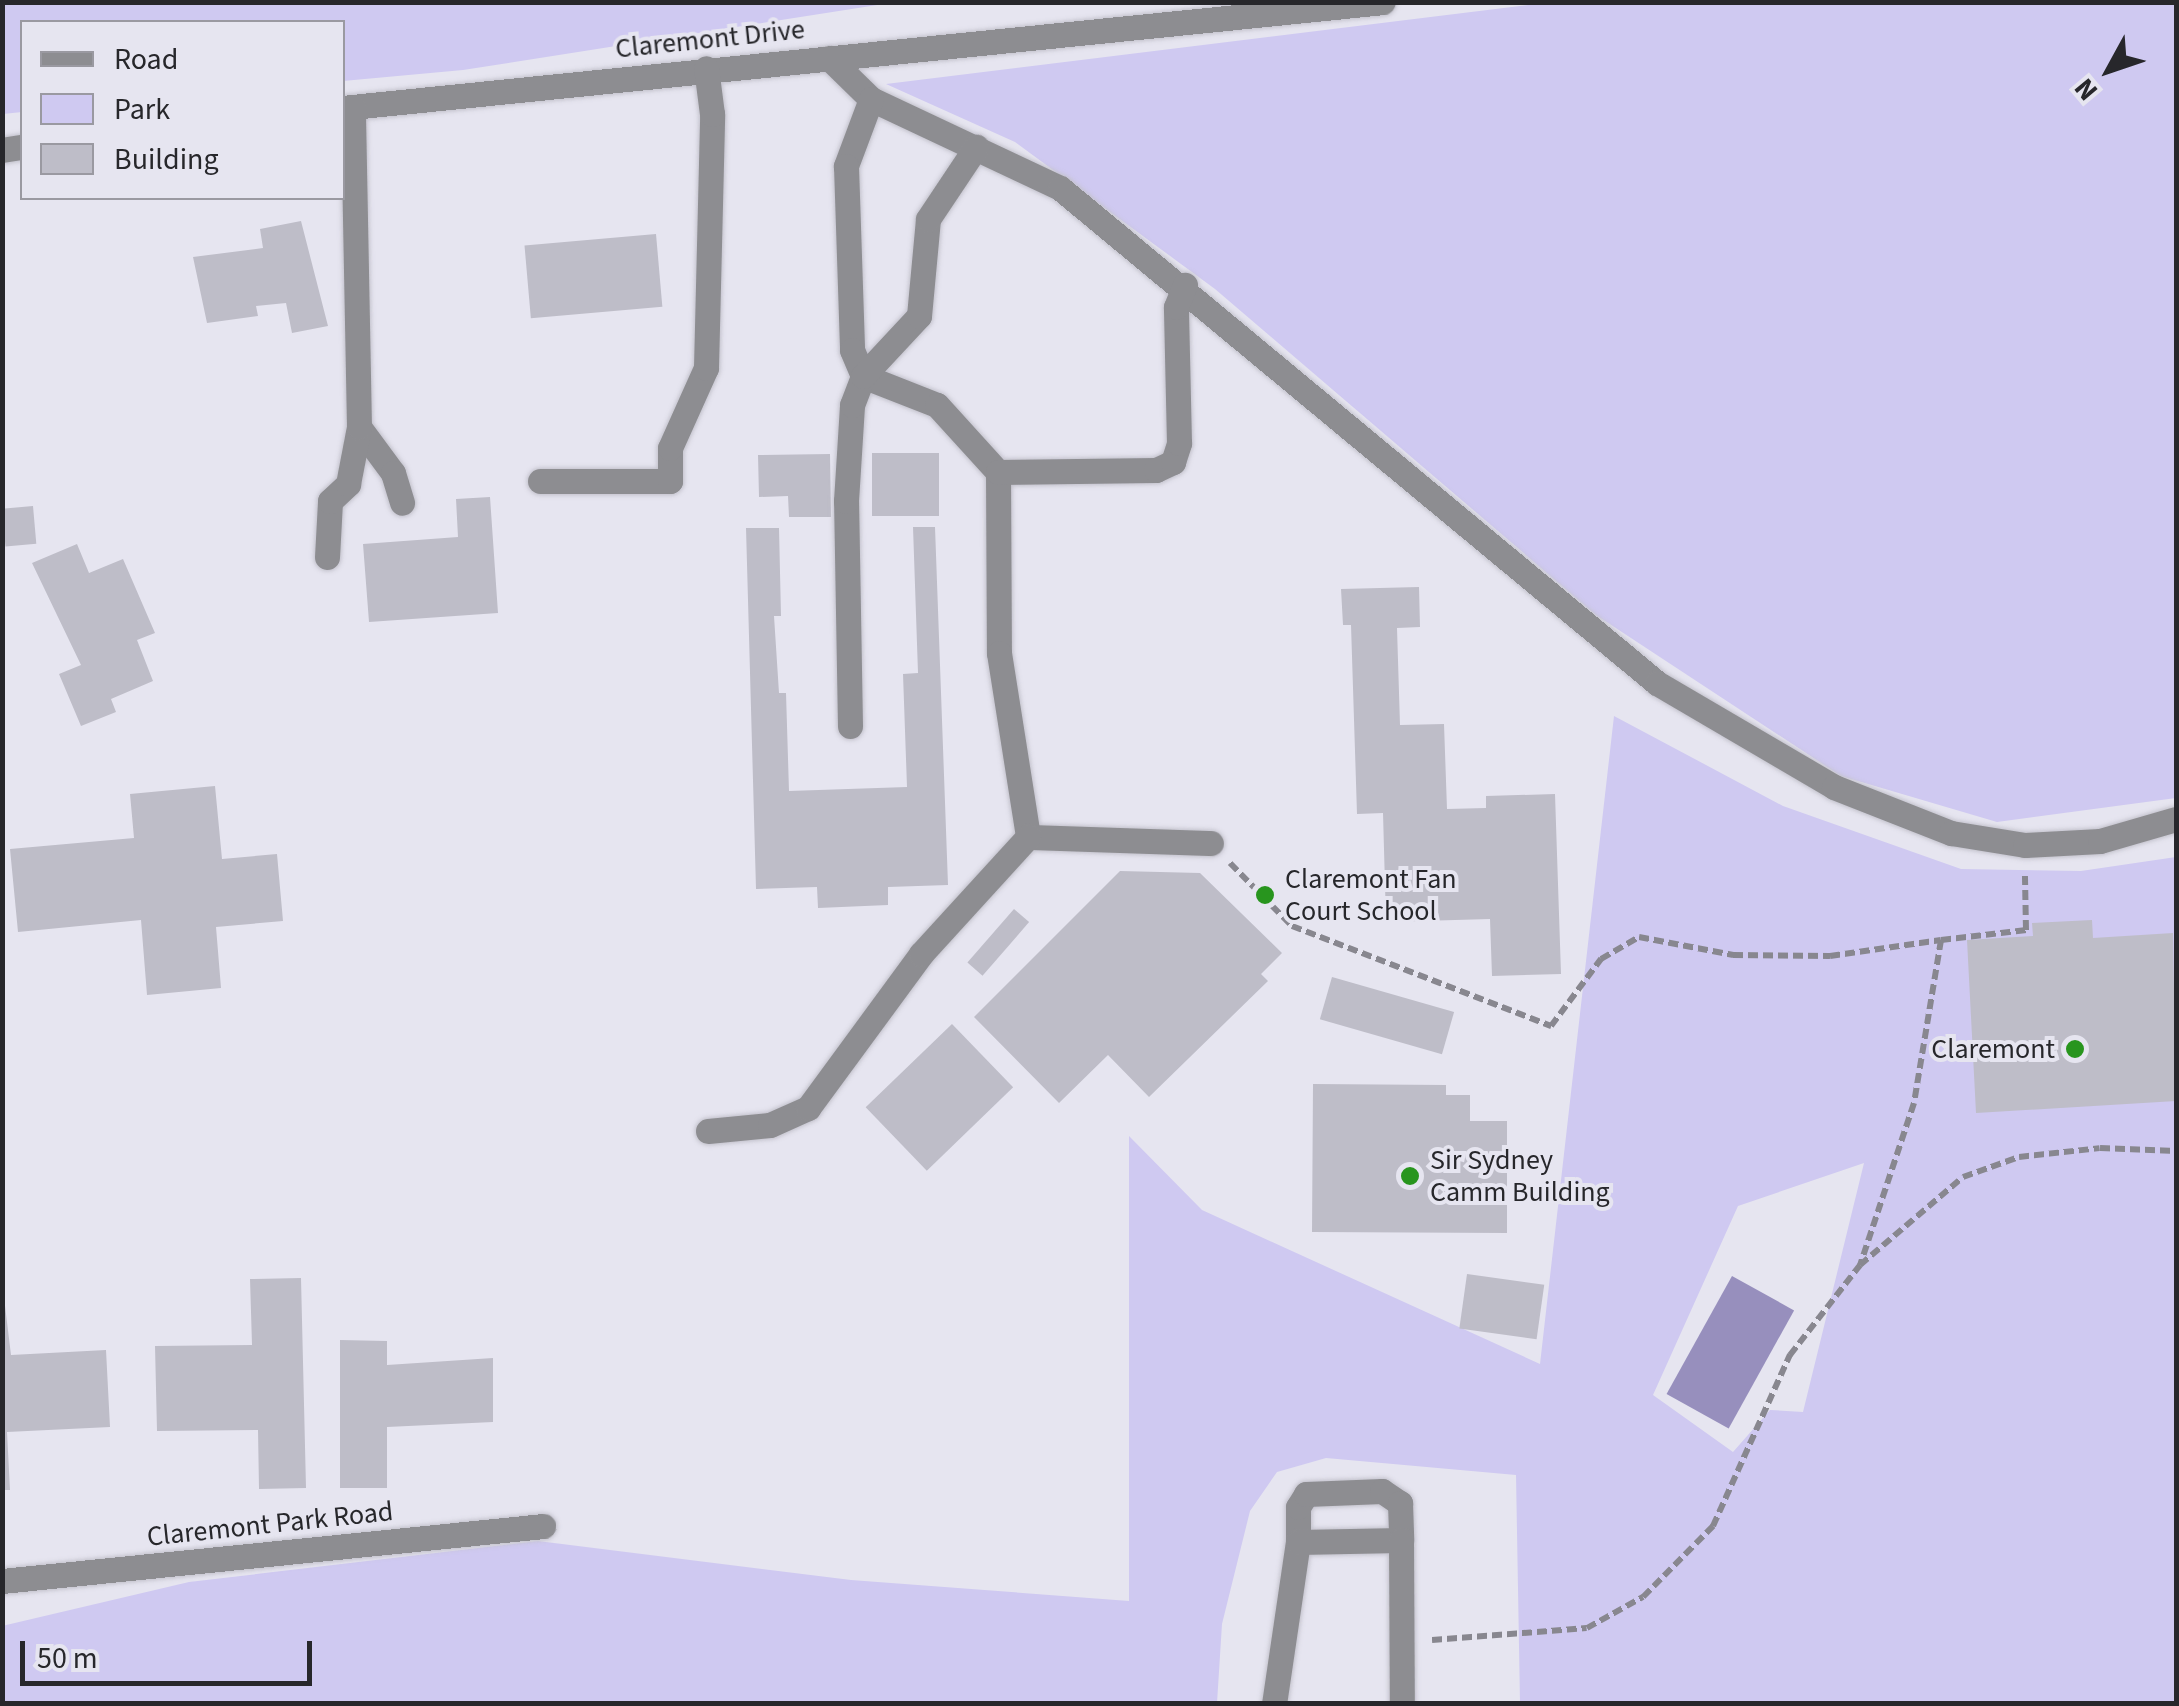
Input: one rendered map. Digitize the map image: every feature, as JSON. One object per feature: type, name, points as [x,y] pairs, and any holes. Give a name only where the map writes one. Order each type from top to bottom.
[{"type":"street","name":"Claremont Drive","points":[[348,107],[1383,2]]},
{"type":"street","points":[[829,58],[871,99],[1060,188],[1185,284],[1657,683],[1834,787],[1951,834],[2025,845],[2100,841],[2176,819]]},
{"type":"street","points":[[540,481],[670,480],[670,448],[706,368],[712,114],[706,68]]},
{"type":"street","points":[[871,99],[846,166],[852,350],[864,376],[937,405],[998,472],[999,653],[1028,837]]},
{"type":"street","points":[[326,557],[330,501],[348,484],[360,427],[348,107]]},
{"type":"street","points":[[850,726],[846,501],[852,405],[864,376],[919,316],[928,219],[976,147]]},
{"type":"street","points":[[998,472],[1156,470],[1172,462],[1179,443],[1176,307],[1185,284]]},
{"type":"street","points":[[360,427],[393,473],[402,502]]},
{"type":"street","points":[[708,1131],[770,1125],[808,1108],[921,954],[1028,837],[1211,843]]},
{"type":"street","points":[[1274,1704],[1298,1542],[1298,1507],[1306,1494],[1382,1491],[1400,1503],[1402,1704]]},
{"type":"street","name":"Claremont Park Road","points":[[2,1581],[543,1526]]},
{"type":"street","points":[[1298,1542],[1401,1540]]},
{"type":"path","points":[[1211,843],[1292,926],[1551,1026],[1601,960],[1640,938],[1733,955],[1830,956],[2026,930],[2025,845]]},
{"type":"path","points":[[1860,1265],[1914,1104],[1942,940]]},
{"type":"path","points":[[1403,1643],[1587,1628],[1643,1597],[1713,1526],[1790,1354],[1860,1265],[1963,1177],[1991,1167],[2100,1148],[2176,1151]]},
{"type":"green space","points":[[3,2],[890,3],[463,70],[345,81],[345,20],[20,20],[20,112],[3,114]]},
{"type":"green space","points":[[1545,3],[2176,3],[2176,798],[1997,822],[1841,776],[1596,615],[1215,289],[1015,142],[886,84]]},
{"type":"green space","points":[[1614,716],[1783,806],[1961,869],[2081,871],[2176,857],[2176,1703],[1520,1703],[1516,1475],[1326,1458],[1277,1472],[1250,1511],[1222,1624],[1217,1703],[3,1703],[2,1626],[189,1582],[538,1541],[851,1580],[1129,1601],[1129,1136],[1202,1210],[1540,1364]],"holes":[[[1864,1163],[1803,1412],[1770,1410],[1733,1452],[1653,1395],[1738,1206]]]},
{"type":"shaded area","points":[[1732,1276],[1794,1310],[1729,1428],[1667,1394]]},
{"type":"building","points":[[301,221],[328,326],[292,333],[286,303],[256,306],[258,316],[207,323],[193,257],[263,248],[260,229]]},
{"type":"building","points":[[656,234],[662,307],[531,318],[525,246]]},
{"type":"building","points":[[872,453],[939,453],[939,516],[872,516]]},
{"type":"building","points":[[830,454],[831,517],[789,517],[788,496],[759,497],[758,455]]},
{"type":"building","points":[[490,497],[498,613],[369,622],[363,544],[458,537],[456,499]]},
{"type":"building","points":[[33,506],[36,544],[5,547],[2,509]]},
{"type":"building","points":[[913,527],[935,527],[948,885],[888,887],[888,905],[818,908],[817,887],[756,889],[746,528],[779,528],[781,616],[774,616],[779,693],[786,693],[789,791],[907,787],[903,674],[918,673]]},
{"type":"building","points":[[77,544],[89,573],[123,559],[155,633],[137,640],[153,681],[111,699],[116,712],[81,726],[59,674],[81,665],[32,563]]},
{"type":"building","points":[[1419,587],[1420,627],[1397,628],[1400,725],[1444,724],[1447,809],[1486,808],[1486,796],[1555,794],[1561,974],[1492,976],[1490,919],[1386,922],[1383,813],[1357,814],[1351,625],[1343,625],[1341,589]]},
{"type":"building","points":[[215,786],[222,859],[277,854],[283,921],[216,927],[221,988],[147,995],[141,920],[18,932],[10,849],[134,838],[130,794]]},
{"type":"building","points":[[1120,871],[1200,873],[1282,953],[1261,974],[1268,981],[1149,1097],[1108,1055],[1059,1103],[974,1017]]},
{"type":"building","points":[[1014,909],[1029,922],[983,976],[967,963]]},
{"type":"building","name":"Claremont","points":[[2092,920],[2093,938],[2173,933],[2176,1101],[1976,1113],[1967,940],[2033,936],[2032,923]]},
{"type":"building","points":[[1332,977],[1454,1012],[1442,1054],[1320,1019]]},
{"type":"building","points":[[952,1024],[1013,1087],[927,1171],[866,1107]]},
{"type":"building","name":"Sir Sydney Camm Building","points":[[1313,1084],[1446,1085],[1446,1095],[1470,1095],[1470,1121],[1507,1121],[1507,1233],[1312,1232]]},
{"type":"building","points":[[1467,1274],[1544,1285],[1537,1339],[1459,1328]]},
{"type":"building","points":[[301,1278],[306,1488],[259,1489],[258,1430],[157,1431],[155,1346],[252,1345],[250,1279]]},
{"type":"building","points":[[2,1281],[11,1355],[106,1350],[110,1427],[7,1432],[10,1490],[2,1490]]},
{"type":"building","points":[[340,1340],[387,1341],[387,1365],[493,1358],[493,1422],[387,1427],[387,1488],[340,1488]]},
{"type":"place","name":"Claremont Fan Court School","points":[[1265,895]]},
{"type":"place","name":"Claremont","points":[[2075,1049]]},
{"type":"place","name":"Sir Sydney Camm Building","points":[[1410,1176]]}]
